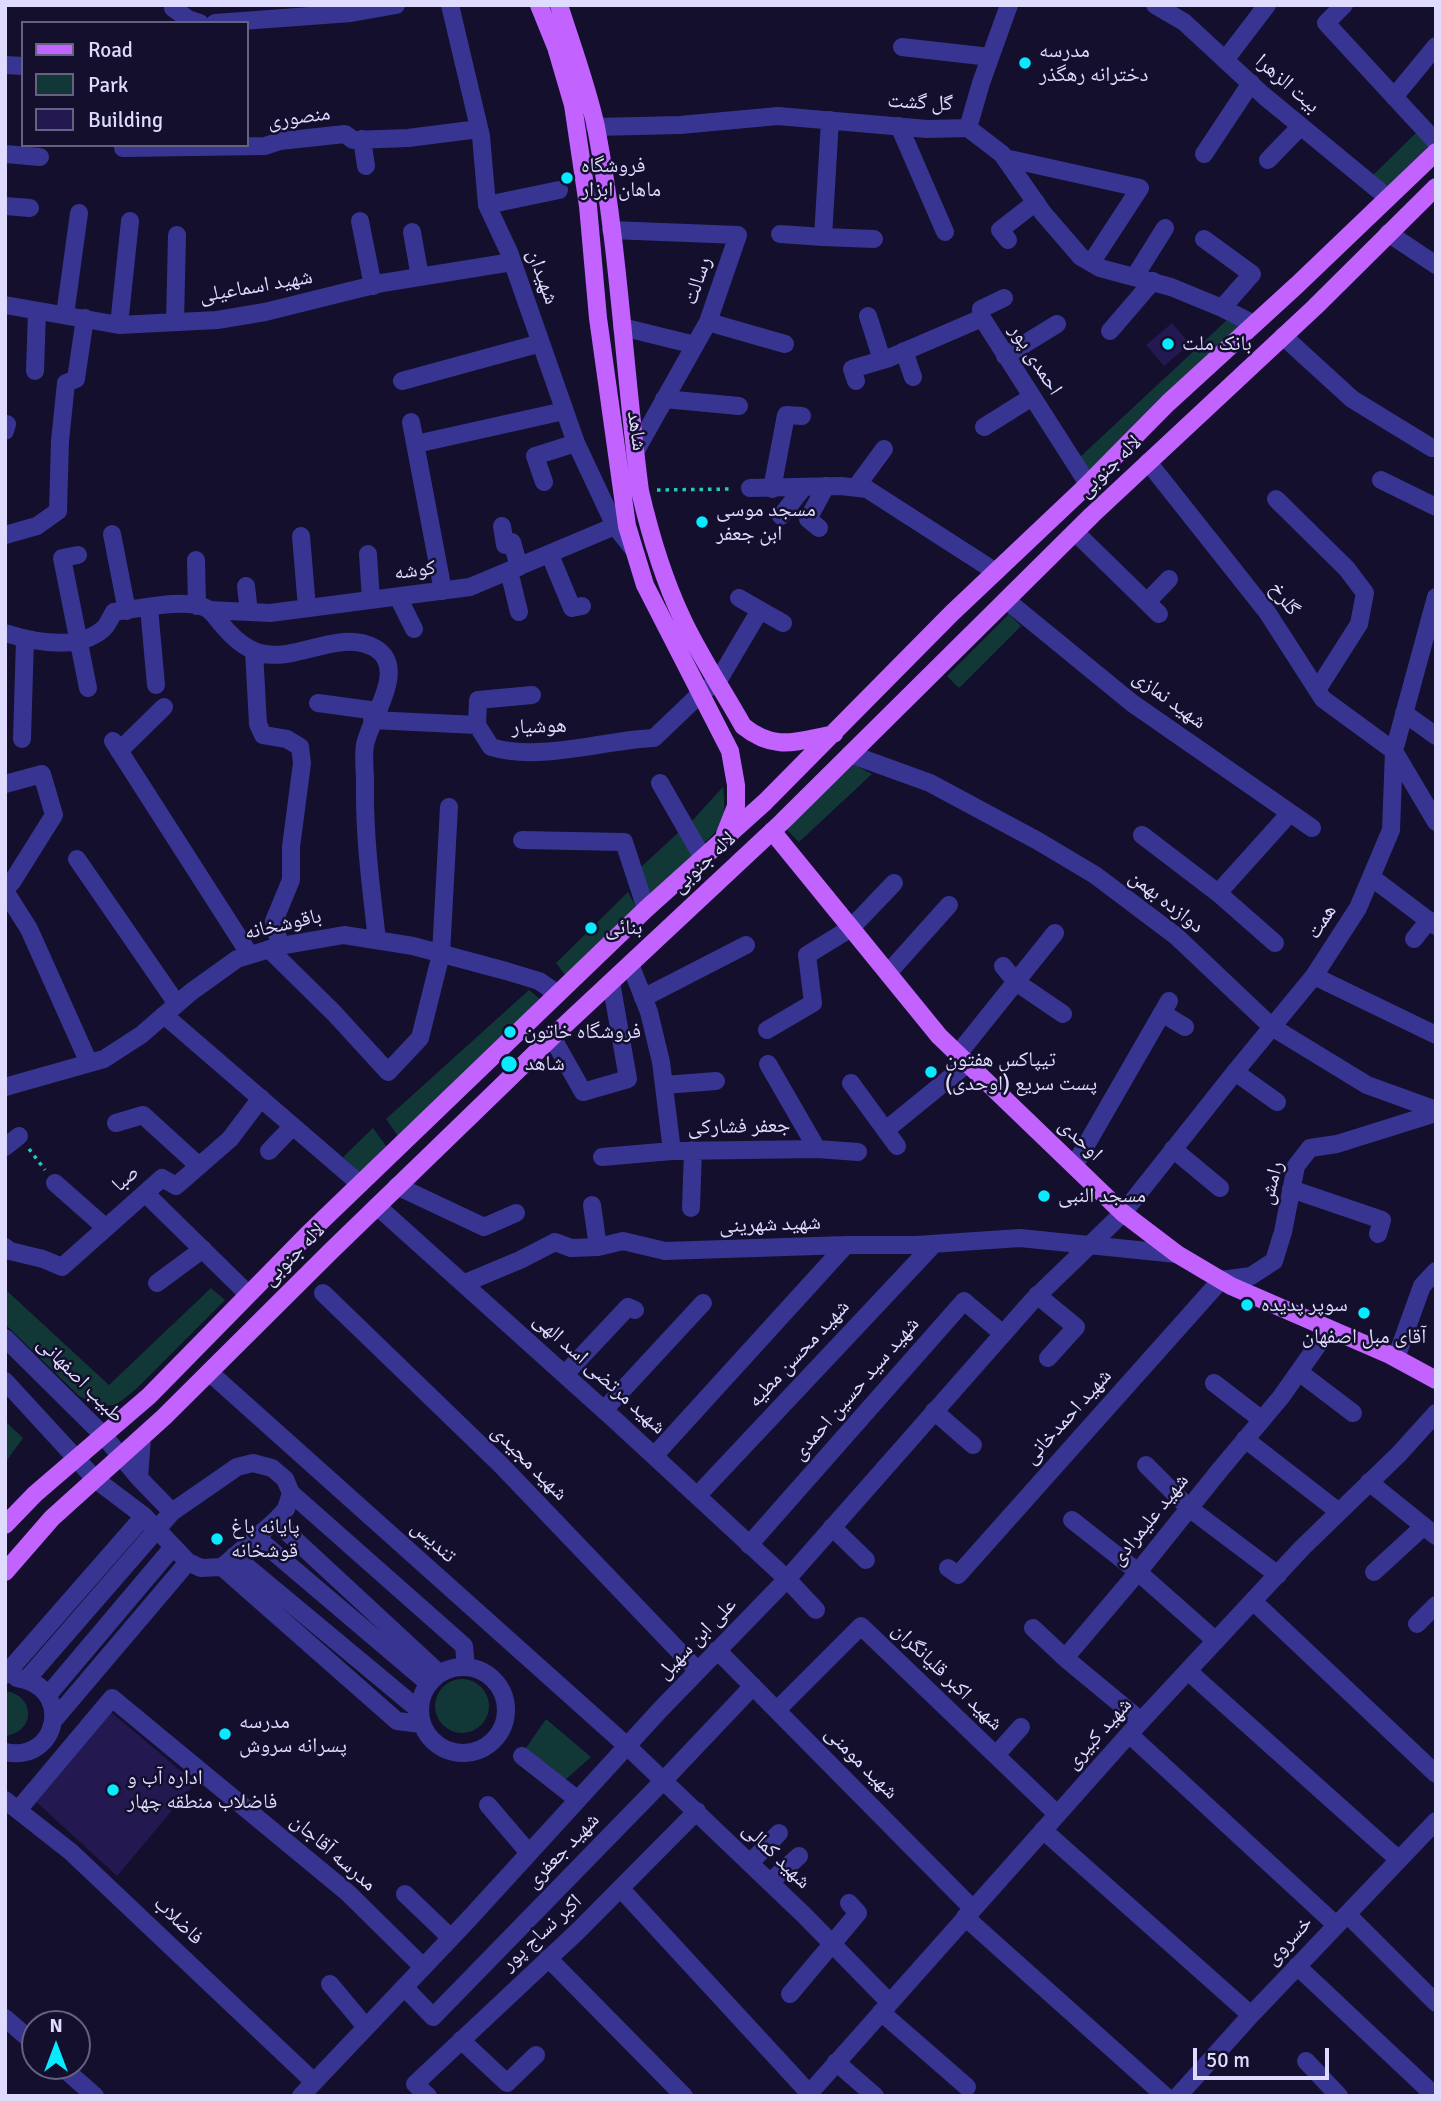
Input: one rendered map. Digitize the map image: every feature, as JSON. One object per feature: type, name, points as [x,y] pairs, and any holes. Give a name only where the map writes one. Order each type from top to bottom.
[{"type":"main road","name":"شاهد","points":[[539,5],[556,47],[573,105],[627,526],[645,584],[730,751],[736,785],[736,806],[720,843]]},
{"type":"main road","name":"شاهد","points":[[559,5],[587,92],[595,127],[611,230],[640,491],[670,590],[682,619],[743,726],[769,742],[793,742],[834,734]]},
{"type":"main road","name":"لاله جنوبی","points":[[5,1525],[35,1494],[149,1396],[360,1184],[646,909],[765,802],[952,613],[1172,400],[1436,152]]},
{"type":"main road","name":"لاله جنوبی","points":[[5,1572],[52,1518],[142,1437],[397,1186],[772,831],[1075,532],[1436,187]]},
{"type":"main road","points":[[1251,327],[1236,346],[1233,358],[1236,365],[1251,366]]},
{"type":"main road","points":[[1172,400],[1184,397],[1191,404],[1181,430]]},
{"type":"main road","name":"اوحدی","points":[[772,831],[939,1036],[1123,1213],[1177,1254],[1221,1280],[1396,1358],[1436,1380]]},
{"type":"street","points":[[173,5],[173,8],[194,21]]},
{"type":"street","points":[[228,21],[290,11],[351,13],[396,5]]},
{"type":"street","name":"شهیدان","points":[[450,5],[479,129],[486,205],[512,262],[576,443],[615,526],[634,550]]},
{"type":"street","points":[[968,128],[1009,5]]},
{"type":"street","name":"بیت الزهرا","points":[[1155,5],[1179,11],[1184,22],[1225,60],[1388,198]]},
{"type":"street","points":[[1225,60],[1267,5]]},
{"type":"street","points":[[1344,5],[1326,23],[1436,142]]},
{"type":"street","points":[[1394,97],[1436,46]]},
{"type":"street","points":[[902,47],[990,57]]},
{"type":"street","points":[[1204,154],[1251,83]]},
{"type":"street","name":"گل گشت","points":[[595,127],[680,125],[778,116],[927,129],[968,128],[1005,158],[1036,202],[1081,257],[1100,268],[1153,281],[1222,308],[1251,327]]},
{"type":"street","points":[[823,237],[830,120]]},
{"type":"street","points":[[899,126],[945,232]]},
{"type":"street","points":[[1268,160],[1301,126]]},
{"type":"street","name":"منصوری","points":[[248,146],[345,134],[353,140],[408,138],[479,129]]},
{"type":"street","points":[[362,139],[366,166]]},
{"type":"street","name":"منصوری","points":[[123,148],[194,147]]},
{"type":"street","points":[[5,154],[40,157]]},
{"type":"street","points":[[1005,158],[1140,188],[1091,263]]},
{"type":"street","points":[[486,205],[559,190]]},
{"type":"street","points":[[1008,240],[1000,230],[1036,202]]},
{"type":"street","points":[[5,206],[30,208]]},
{"type":"street","points":[[65,315],[79,213]]},
{"type":"street","points":[[119,325],[130,221]]},
{"type":"street","points":[[360,222],[373,286]]},
{"type":"street","points":[[1135,276],[1166,228]]},
{"type":"street","name":"رسالت","points":[[611,230],[738,235],[708,322],[635,452]]},
{"type":"street","points":[[412,232],[420,277]]},
{"type":"street","points":[[1388,233],[1436,265]]},
{"type":"street","points":[[780,234],[874,239]]},
{"type":"street","points":[[175,322],[177,235]]},
{"type":"street","points":[[1204,239],[1252,274],[1222,308]]},
{"type":"street","name":"شهید اسماعیلی","points":[[5,305],[119,325],[217,320],[265,312],[373,286],[512,262]]},
{"type":"street","points":[[1110,331],[1153,281]]},
{"type":"street","points":[[982,318],[981,309],[1004,298]]},
{"type":"street","points":[[35,371],[37,310]]},
{"type":"street","points":[[868,316],[882,360]]},
{"type":"street","points":[[5,536],[37,526],[58,511],[60,441],[66,383],[76,379],[85,318]]},
{"type":"street","name":"احمدی پور","points":[[856,381],[852,369],[882,360],[982,318],[1088,484]]},
{"type":"street","points":[[708,322],[785,344]]},
{"type":"street","points":[[1005,356],[1057,324]]},
{"type":"street","points":[[622,327],[695,345]]},
{"type":"street","points":[[1283,336],[1352,399],[1432,448]]},
{"type":"street","points":[[402,381],[541,343]]},
{"type":"street","points":[[904,351],[913,377]]},
{"type":"street","points":[[984,427],[1032,397]]},
{"type":"street","points":[[664,399],[739,405]]},
{"type":"street","points":[[416,444],[564,411]]},
{"type":"street","points":[[772,489],[786,415],[802,416]]},
{"type":"street","points":[[411,422],[443,591]]},
{"type":"street","points":[[5,424],[5,431]]},
{"type":"street","points":[[544,482],[535,456],[576,443]]},
{"type":"street","points":[[856,487],[884,449]]},
{"type":"street","name":"گلرخ","points":[[1148,462],[1267,612],[1323,699],[1394,751]]},
{"type":"street","points":[[1381,480],[1436,507]]},
{"type":"street","points":[[750,488],[826,486],[867,489],[996,572]]},
{"type":"street","points":[[819,528],[808,519],[826,486]]},
{"type":"street","points":[[781,516],[803,488]]},
{"type":"street","points":[[1276,499],[1347,569],[1365,593],[1359,624],[1317,690]]},
{"type":"street","points":[[502,526],[505,545],[512,542],[519,612]]},
{"type":"street","name":"کوشه","points":[[127,611],[187,603],[203,608],[270,613],[470,587],[615,526]]},
{"type":"street","points":[[1075,532],[1153,608],[1169,579]]},
{"type":"street","points":[[5,633],[25,639],[61,643],[104,629],[114,612],[127,611],[112,534]]},
{"type":"street","points":[[301,536],[307,608]]},
{"type":"street","points":[[368,554],[371,600]]},
{"type":"street","points":[[78,555],[62,558],[62,600],[78,639],[88,688]]},
{"type":"street","points":[[550,555],[572,608],[582,606]]},
{"type":"street","points":[[196,560],[203,608],[248,649],[283,655],[337,643],[355,643],[373,647],[383,655],[390,679],[365,746],[364,823],[377,940]]},
{"type":"street","points":[[246,586],[249,612]]},
{"type":"street","points":[[398,597],[414,629]]},
{"type":"street","name":"همت","points":[[1123,1213],[1314,976],[1358,908],[1391,830],[1394,751],[1433,621],[1436,597]]},
{"type":"street","points":[[739,598],[783,623]]},
{"type":"street","name":"شهید نمازی","points":[[1006,600],[1132,703],[1312,828]]},
{"type":"street","points":[[149,608],[156,685]]},
{"type":"street","points":[[718,681],[760,610]]},
{"type":"street","points":[[22,739],[25,639]]},
{"type":"street","points":[[254,651],[258,724],[263,735],[287,739],[300,747],[302,763],[291,847],[291,880],[274,921],[275,947],[388,1072],[420,1038],[441,954],[449,807]]},
{"type":"street","name":"هوشیار","points":[[477,725],[491,747],[509,753],[594,747],[632,739],[654,738],[700,694],[718,681]]},
{"type":"street","points":[[318,703],[375,716],[477,725],[478,700],[532,695]]},
{"type":"street","points":[[164,707],[116,746],[250,955]]},
{"type":"street","points":[[1404,713],[1436,736]]},
{"type":"street","points":[[1394,751],[1436,822]]},
{"type":"street","name":"دوازده بهمن","points":[[850,754],[930,783],[1095,875],[1176,936],[1272,1027],[1367,1086],[1436,1112]]},
{"type":"street","points":[[5,784],[42,774],[54,815],[5,890],[29,929],[89,1063]]},
{"type":"street","points":[[660,783],[704,858]]},
{"type":"street","points":[[1218,893],[1290,813]]},
{"type":"street","points":[[1142,835],[1218,893],[1275,943]]},
{"type":"street","points":[[522,840],[624,842],[646,909]]},
{"type":"street","points":[[77,859],[171,1009],[261,1098],[360,1184]]},
{"type":"street","points":[[1371,877],[1432,923],[1414,939]]},
{"type":"street","points":[[767,1030],[813,1003],[807,955],[851,928],[894,883]]},
{"type":"street","points":[[888,973],[949,905]]},
{"type":"street","points":[[887,1129],[963,1058],[1016,982],[1029,955],[1055,933]]},
{"type":"street","name":"باقوشخانه","points":[[5,1087],[104,1059],[141,1035],[237,958],[275,947],[344,935],[441,954],[539,981],[558,994]]},
{"type":"street","points":[[643,998],[746,945]]},
{"type":"street","name":"جعفر فشارکی","points":[[630,964],[643,998],[661,1062],[672,1151],[817,1149],[768,1064]]},
{"type":"street","points":[[1003,965],[1016,982],[1063,1014]]},
{"type":"street","points":[[1314,976],[1436,1035]]},
{"type":"street","points":[[552,1037],[583,1092],[628,1079],[611,982]]},
{"type":"street","points":[[1074,1166],[1165,1007],[1185,1027]]},
{"type":"street","points":[[1235,1072],[1277,1102]]},
{"type":"street","points":[[664,1085],[716,1081]]},
{"type":"street","points":[[851,1083],[897,1146]]},
{"type":"street","name":"صبا","points":[[5,1247],[62,1267],[162,1178],[176,1186],[230,1139],[261,1098]]},
{"type":"street","name":"رامش","points":[[1221,1280],[1251,1276],[1274,1261],[1283,1232],[1296,1166],[1310,1148],[1337,1144],[1436,1112]]},
{"type":"street","points":[[116,1123],[143,1115],[199,1166]]},
{"type":"street","points":[[269,1151],[293,1126]]},
{"type":"street","points":[[817,1149],[858,1152]]},
{"type":"street","points":[[1173,1149],[1220,1188]]},
{"type":"street","points":[[691,1208],[693,1150]]},
{"type":"street","points":[[602,1157],[672,1151]]},
{"type":"street","points":[[55,1183],[106,1228]]},
{"type":"street","points":[[397,1186],[484,1227],[516,1213]]},
{"type":"street","points":[[1291,1189],[1382,1220],[1378,1234]]},
{"type":"street","points":[[145,1193],[248,1294]]},
{"type":"street","points":[[592,1205],[598,1247]]},
{"type":"street","name":"شهید مرتضی اسد الهی","points":[[377,1206],[654,1455],[787,1579],[816,1610]]},
{"type":"street","name":"علی ابن سهیل","points":[[302,2096],[717,1650],[787,1579],[1037,1295],[1123,1213]]},
{"type":"street","name":"شهید شهرینی","points":[[465,1283],[555,1242],[571,1248],[598,1247],[623,1241],[665,1251],[934,1244],[1020,1238],[1177,1254]]},
{"type":"street","name":"شهید محسن مطیه","points":[[697,1496],[934,1244]]},
{"type":"street","points":[[654,1455],[846,1245]]},
{"type":"street","points":[[157,1283],[203,1249]]},
{"type":"street","points":[[1396,1358],[1422,1286],[1436,1271]]},
{"type":"street","name":"شهید احمدخانی","points":[[948,1567],[958,1575],[1221,1280]]},
{"type":"street","name":"شهید مجیدی","points":[[323,1293],[501,1465],[698,1671]]},
{"type":"street","points":[[1037,1295],[1076,1327],[1048,1358]]},
{"type":"street","name":"شهید سید حسین احمدی","points":[[749,1545],[964,1301],[1003,1334]]},
{"type":"street","points":[[604,1410],[703,1303]]},
{"type":"street","points":[[565,1374],[628,1307],[635,1310]]},
{"type":"street","name":"شهید علیمرادی","points":[[1065,1658],[1262,1420],[1329,1329]]},
{"type":"street","name":"طبیب اصفهانی","points":[[5,1338],[103,1435],[139,1478],[172,1511]]},
{"type":"street","name":"تندیس","points":[[209,1372],[627,1746]]},
{"type":"street","points":[[1299,1372],[1353,1413]]},
{"type":"street","points":[[5,1381],[94,1479],[117,1494],[150,1522],[188,1562],[201,1567],[228,1561],[275,1521],[286,1509],[291,1493]]},
{"type":"street","points":[[1214,1383],[1262,1420]]},
{"type":"street","points":[[934,1411],[973,1445]]},
{"type":"street","name":"شهید کبیری","points":[[808,2095],[1057,1814],[1216,1640],[1436,1413]]},
{"type":"street","points":[[139,1478],[142,1437]]},
{"type":"street","points":[[1245,1439],[1339,1512]]},
{"type":"street","points":[[5,1677],[150,1522],[172,1511],[237,1467],[253,1463],[272,1468],[285,1479],[291,1493],[464,1646],[466,1667]]},
{"type":"street","points":[[1146,1465],[1189,1508],[1278,1574]]},
{"type":"street","points":[[1369,1482],[1430,1531],[1374,1572]]},
{"type":"street","points":[[74,1497],[117,1494]]},
{"type":"street","points":[[1072,1520],[1138,1572],[1216,1640]]},
{"type":"street","points":[[275,1521],[434,1678]]},
{"type":"street","points":[[27,1679],[150,1522]]},
{"type":"street","points":[[832,1527],[866,1560]]},
{"type":"street","points":[[256,1537],[434,1678]]},
{"type":"street","points":[[48,1695],[173,1547]]},
{"type":"street","points":[[228,1561],[397,1721],[420,1717]]},
{"type":"street","points":[[54,1720],[188,1562]]},
{"type":"street","points":[[1253,1601],[1436,1774]]},
{"type":"street","points":[[1417,1624],[1436,1605]]},
{"type":"street","name":"شهید اکبر قلیانگران","points":[[777,1710],[861,1626],[1057,1814]]},
{"type":"street","points":[[1032,1628],[1135,1728],[1342,1920],[1436,2003]]},
{"type":"street","name":"شهید مومنی","points":[[717,1650],[969,1913],[1165,2096]]},
{"type":"street","points":[[466,1667],[480,1670],[492,1678],[501,1688],[506,1702],[502,1729],[494,1741],[468,1754],[453,1753],[434,1742],[420,1717],[421,1696],[434,1678],[452,1668],[466,1667]]},
{"type":"street","points":[[1188,1671],[1399,1860]]},
{"type":"street","points":[[5,1677],[27,1679],[39,1685],[48,1695],[54,1720],[50,1733],[42,1744],[32,1751],[20,1754],[5,1752]]},
{"type":"street","name":"شهید جعفری","points":[[404,1987],[433,2017],[753,1686]]},
{"type":"street","name":"مدرسه آقاجان","points":[[12,1805],[112,1698],[348,1893],[423,1967]]},
{"type":"street","points":[[996,1755],[1021,1727]]},
{"type":"street","name":"شهید کمالی","points":[[627,1746],[833,1944],[885,2006],[967,2087]]},
{"type":"street","points":[[522,1756],[578,1800]]},
{"type":"street","name":"فاضلاب","points":[[12,1805],[71,1852],[314,2082]]},
{"type":"street","points":[[488,1805],[529,1853]]},
{"type":"street","name":"اکبر نساج پور","points":[[422,2090],[461,2040],[621,1889],[697,1811]]},
{"type":"street","points":[[1043,1830],[1251,2015]]},
{"type":"street","points":[[750,1863],[779,1833]]},
{"type":"street","name":"خسروی","points":[[1178,2096],[1399,1860],[1432,1834]]},
{"type":"street","points":[[770,1882],[799,1856]]},
{"type":"street","points":[[621,1889],[808,2095]]},
{"type":"street","points":[[405,1894],[451,1938]]},
{"type":"street","points":[[790,1994],[858,1913],[849,1903]]},
{"type":"street","points":[[548,1958],[684,2096]]},
{"type":"street","points":[[1297,1966],[1435,2096]]},
{"type":"street","points":[[330,1984],[366,2027]]},
{"type":"street","points":[[5,2018],[21,2032]]},
{"type":"street","points":[[461,2040],[507,2083],[536,2054]]},
{"type":"street","points":[[836,2062],[875,2096]]},
{"type":"street","points":[[1306,2062],[1339,2096]]},
{"type":"street","points":[[77,2080],[95,2096]]},
{"type":"path","points":[[640,491],[750,488]]},
{"type":"path","points":[[12,1142],[55,1183]]},
{"type":"green space","points":[[1416,133],[1429,146],[1386,188],[1373,175]]},
{"type":"green space","points":[[1227,320],[1241,326],[1089,471],[1080,457]]},
{"type":"green space","points":[[1009,614],[1021,626],[959,688],[947,676]]},
{"type":"green space","points":[[853,764],[872,774],[799,842],[785,828]]},
{"type":"green space","points":[[723,787],[723,819],[703,844],[691,822]]},
{"type":"green space","points":[[680,831],[693,856],[647,896],[640,868]]},
{"type":"green space","points":[[628,892],[636,907],[566,976],[556,963]]},
{"type":"green space","points":[[529,990],[540,999],[398,1136],[386,1119]]},
{"type":"green space","points":[[373,1128],[386,1146],[360,1174],[343,1157]]},
{"type":"green space","points":[[211,1288],[225,1300],[136,1389],[116,1405],[98,1406],[79,1396],[5,1324],[5,1289],[109,1385]]},
{"type":"green space","points":[[5,1421],[23,1438],[5,1463]]},
{"type":"green space","points":[[462,1679],[481,1687],[489,1706],[481,1725],[462,1733],[443,1725],[435,1706],[443,1687]]},
{"type":"green space","points":[[5,1691],[22,1699],[28,1714],[22,1728],[5,1736]]},
{"type":"green space","points":[[546,1719],[591,1757],[564,1781],[526,1748]]},
{"type":"building","name":"بانک ملت","points":[[1172,323],[1190,344],[1164,366],[1146,345]]},
{"type":"building","name":"اداره آب و فاضلاب منطقه چهار","points":[[105,1707],[195,1783],[117,1876],[30,1796]]},
{"type":"place","name":"مدرسه دخترانه رهگذر","points":[[1025,63]]},
{"type":"place","name":"فروشگاه ماهان ابزار","points":[[567,178]]},
{"type":"place","name":"بانک ملت","points":[[1168,344]]},
{"type":"place","name":"مسجد موسی ابن جعفر","points":[[702,522]]},
{"type":"place","name":"بنائی","points":[[591,928]]},
{"type":"place","name":"فروشگاه خاتون","points":[[510,1032]]},
{"type":"place","name":"شاهد","points":[[509,1064]]},
{"type":"place","name":"تیپاکس هفتون (اوحدی) پست سریع","points":[[931,1072]]},
{"type":"place","name":"مسجد النبی","points":[[1044,1196]]},
{"type":"place","name":"سوپر پدیده","points":[[1247,1305]]},
{"type":"place","name":"آقای مبل اصفهان","points":[[1364,1313]]},
{"type":"place","name":"پایانه باغ قوشخانه","points":[[217,1539]]},
{"type":"place","name":"مدرسه پسرانه سروش","points":[[225,1734]]},
{"type":"place","name":"اداره آب و فاضلاب منطقه چهار","points":[[113,1790]]}]
